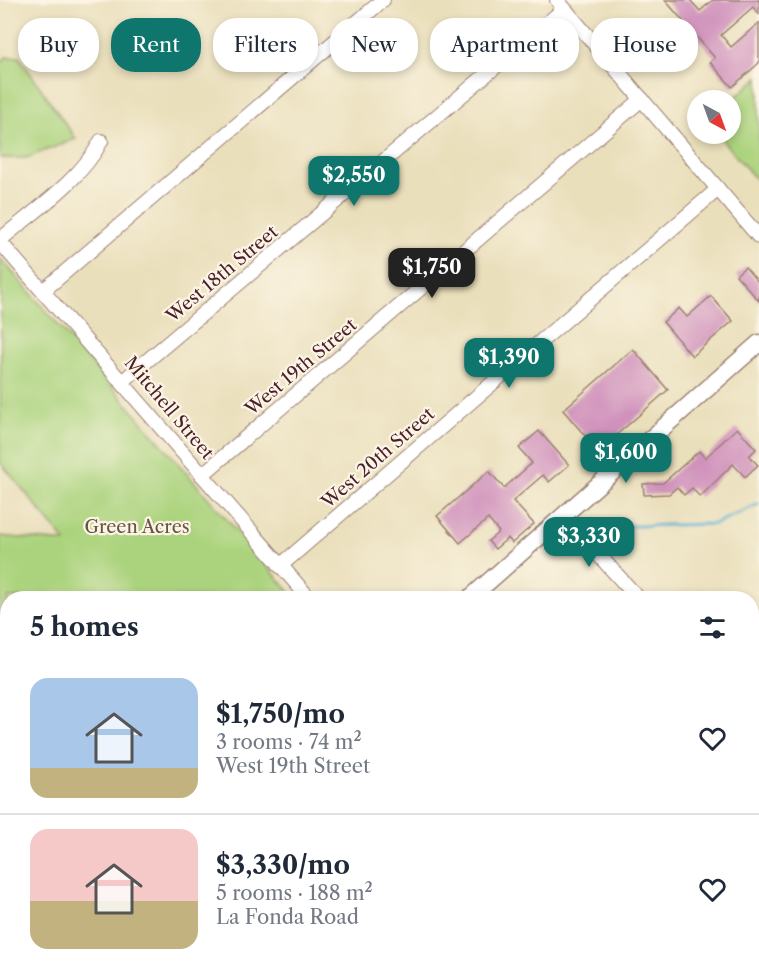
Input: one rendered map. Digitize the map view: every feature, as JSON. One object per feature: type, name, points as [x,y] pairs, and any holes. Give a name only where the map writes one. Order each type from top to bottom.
[{"type":"main road","points":[[478,591],[759,343]]},
{"type":"street","points":[[43,291],[384,0]]},
{"type":"street","points":[[560,4],[759,237]]},
{"type":"street","name":"West 18th Street","points":[[123,381],[560,4]]},
{"type":"street","name":"West 19th Street","points":[[202,475],[642,99]]},
{"type":"street","points":[[0,241],[79,172],[101,141]]},
{"type":"street","name":"West 20th Street","points":[[280,566],[718,189]]},
{"type":"street","name":"Mitchell Street","points":[[0,241],[303,591]]},
{"type":"street","points":[[563,516],[632,591]]},
{"type":"green space","points":[[6,57],[18,57],[18,72],[29,72],[76,139],[26,158],[0,158],[0,64]]},
{"type":"green space","points":[[759,77],[759,183],[726,144],[741,144],[741,92]]},
{"type":"green space","name":"Green Acres","points":[[1,259],[289,591],[0,591],[0,536],[66,542],[0,462]]},
{"type":"building","points":[[665,0],[690,0],[700,11],[713,0],[759,0],[759,14],[753,7],[721,35],[731,47],[759,23],[759,63],[732,87],[710,62],[715,58],[698,38],[698,18],[681,18]]},
{"type":"building","points":[[745,267],[759,283],[759,301],[736,275]]},
{"type":"building","points":[[711,296],[733,321],[692,356],[663,322],[679,308],[687,317]]},
{"type":"building","points":[[633,349],[668,390],[598,451],[563,410]]},
{"type":"building","points":[[737,428],[756,449],[749,456],[758,465],[745,477],[733,464],[700,497],[692,488],[684,495],[677,487],[669,494],[644,495],[643,484],[663,483],[699,451],[705,458]]},
{"type":"building","points":[[539,431],[569,465],[549,482],[543,475],[513,501],[534,524],[512,543],[508,538],[495,549],[488,541],[499,532],[488,519],[460,543],[437,516],[489,471],[504,488],[532,463],[519,448]]},
{"type":"waterway","points":[[590,527],[714,524],[759,504]]}]
